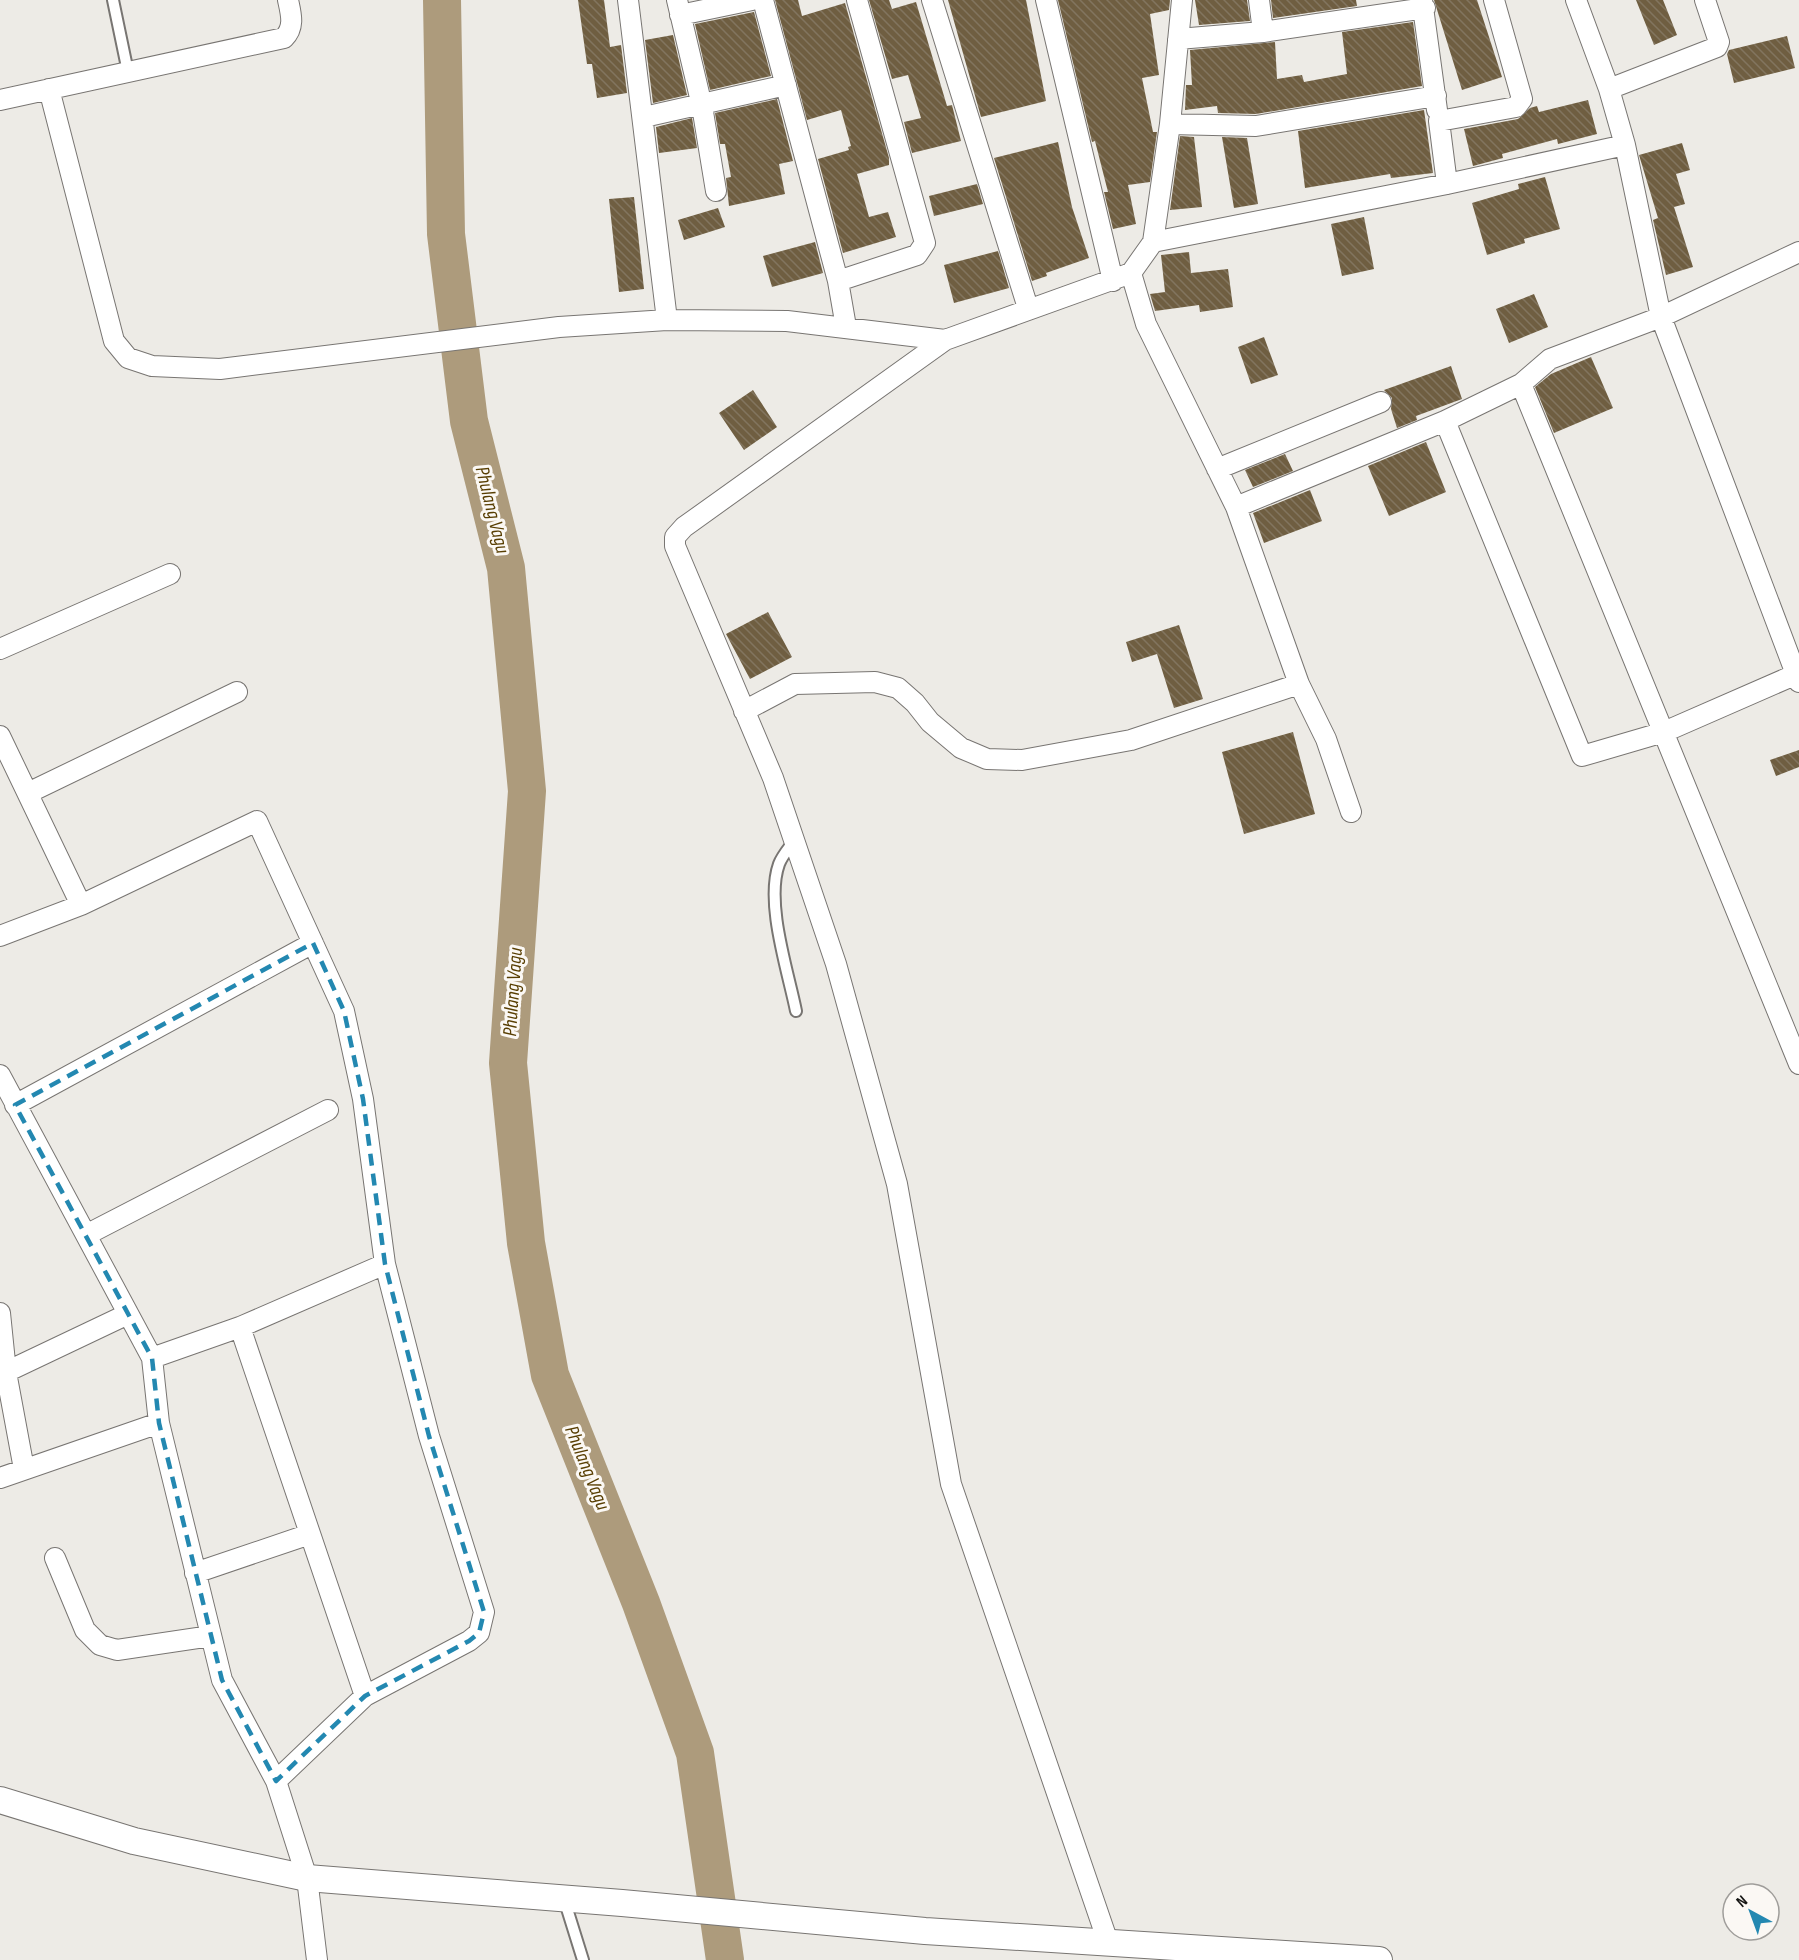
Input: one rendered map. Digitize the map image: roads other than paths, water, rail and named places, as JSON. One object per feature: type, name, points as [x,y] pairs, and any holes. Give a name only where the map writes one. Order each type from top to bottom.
[{"type":"street","points":[[0,100],[284,38],[289,33],[292,22],[288,0]]},
{"type":"street","points":[[628,0],[667,320]]},
{"type":"street","points":[[716,191],[702,106],[679,8],[752,0]]},
{"type":"street","points":[[763,0],[838,280],[846,327]]},
{"type":"street","points":[[838,280],[917,255],[925,243],[857,0]]},
{"type":"street","points":[[932,0],[1028,308]]},
{"type":"street","points":[[1046,0],[1113,281]]},
{"type":"street","points":[[1108,1942],[951,1484],[897,1185],[836,964],[773,778],[675,546],[675,537],[684,527],[945,340],[1028,308],[1131,273],[1153,242],[1170,124],[1182,0]]},
{"type":"street","points":[[1259,0],[1263,32]]},
{"type":"street","points":[[1439,121],[1516,107],[1520,104],[1522,99],[1494,0]]},
{"type":"street","points":[[1445,421],[1582,756],[1664,732],[1798,676],[1661,317],[1625,145],[1609,89],[1576,0]]},
{"type":"street","points":[[1609,89],[1717,47],[1719,42],[1705,0]]},
{"type":"street","points":[[1178,39],[1263,32],[1424,4],[1447,184]]},
{"type":"street","points":[[644,117],[702,106],[786,85]]},
{"type":"street","points":[[49,89],[114,341],[128,358],[152,366],[220,369],[560,327],[667,320],[787,321],[945,340]]},
{"type":"street","points":[[1170,124],[1256,126],[1436,96]]},
{"type":"street","points":[[1153,242],[1447,184],[1625,145]]},
{"type":"street","points":[[1236,507],[1445,421],[1521,384],[1550,359],[1661,317],[1799,252]]},
{"type":"street","points":[[1131,273],[1146,324],[1236,507],[1299,684],[1326,739],[1351,812]]},
{"type":"street","points":[[1521,384],[1799,1064]]},
{"type":"street","points":[[1217,469],[1381,402]]},
{"type":"street","points":[[0,648],[170,574]]},
{"type":"street","points":[[744,711],[795,684],[874,682],[898,688],[961,748],[987,759],[1022,760],[1131,740],[1299,684]]},
{"type":"street","points":[[28,794],[237,692]]},
{"type":"street","points":[[0,736],[81,905]]},
{"type":"street","points":[[0,936],[81,905],[257,821],[344,1011],[363,1099],[385,1264],[429,1436],[484,1612],[479,1633],[469,1641],[365,1696],[276,1781]]},
{"type":"street","points":[[15,1105],[313,943]]},
{"type":"street","points":[[0,1075],[152,1358],[159,1423],[222,1680],[276,1781],[307,1878],[317,1960]]},
{"type":"street","points":[[86,1235],[328,1110]]},
{"type":"street","points":[[152,1358],[240,1327],[385,1264]]},
{"type":"street","points":[[0,1313],[6,1372],[24,1469]]},
{"type":"street","points":[[6,1372],[128,1314]]},
{"type":"street","points":[[240,1327],[365,1696]]},
{"type":"street","points":[[0,1478],[159,1423]]},
{"type":"street","points":[[195,1574],[310,1534]]},
{"type":"street","points":[[55,1558],[85,1630],[100,1645],[117,1650],[211,1636]]},
{"type":"street","points":[[0,1800],[135,1841],[307,1878],[622,1903],[925,1931],[1108,1942],[1138,1952],[1379,1960]]},
{"type":"lane","points":[[113,0],[128,72]]},
{"type":"lane","points":[[794,840],[779,864],[775,887],[777,918],[796,1011]]},
{"type":"lane","points":[[564,1899],[583,1960]]},
{"type":"waterway","name":"Phulang Vagu","points":[[442,0],[446,234],[469,421],[506,568],[527,791],[508,1063],[526,1243],[550,1375],[641,1603],[695,1753],[725,1960]]}]
